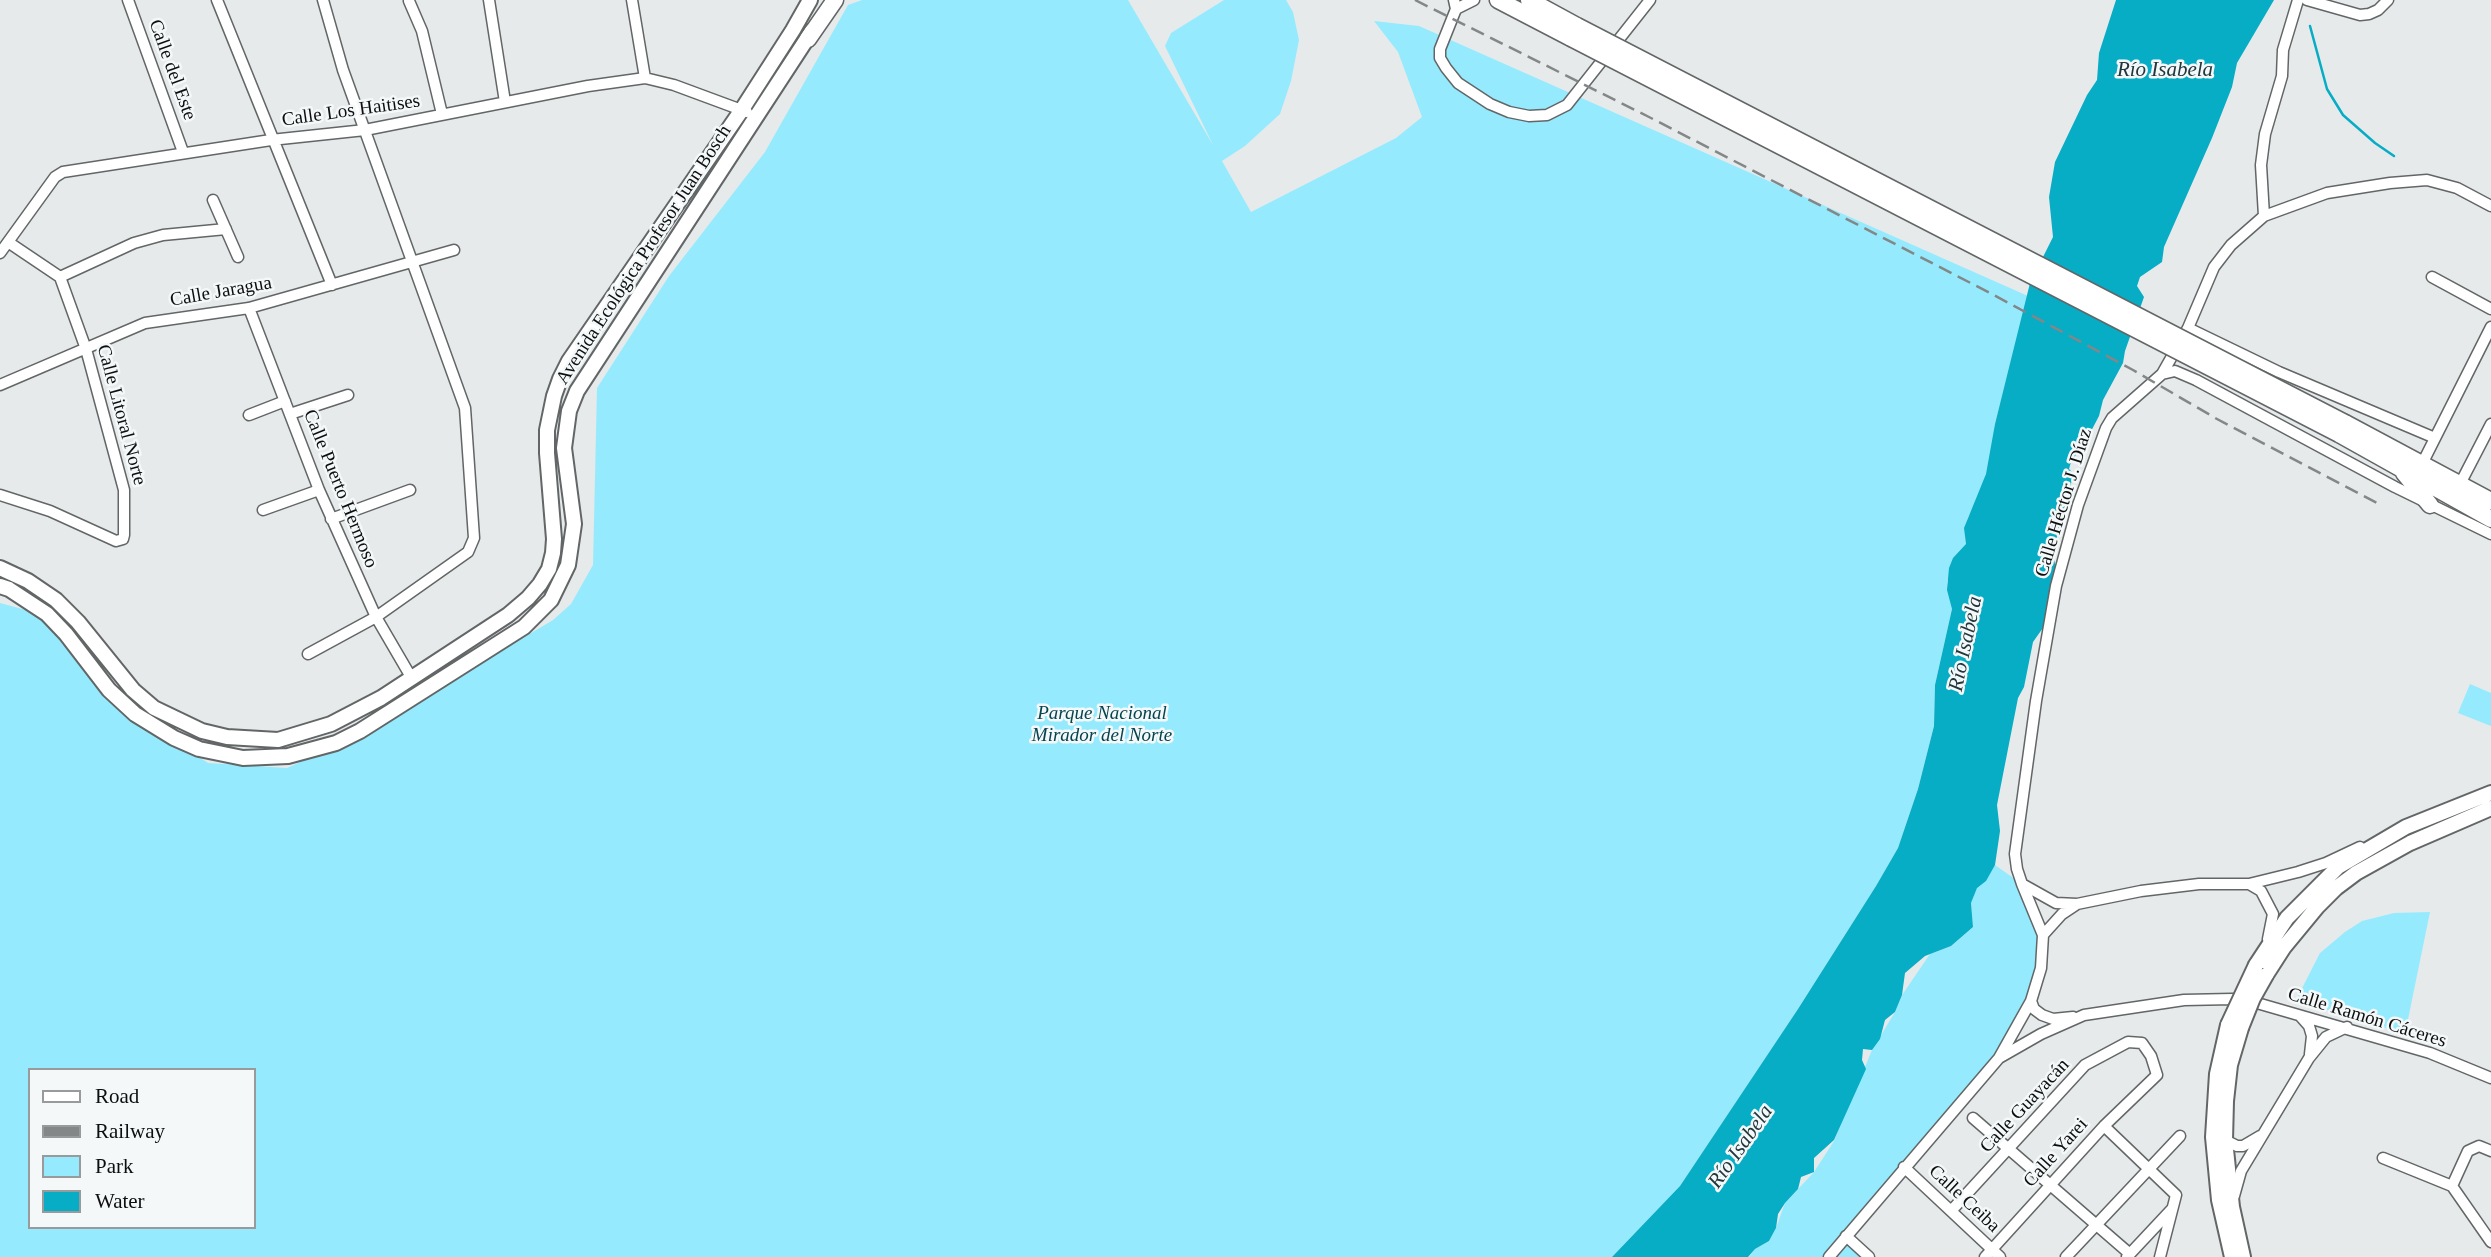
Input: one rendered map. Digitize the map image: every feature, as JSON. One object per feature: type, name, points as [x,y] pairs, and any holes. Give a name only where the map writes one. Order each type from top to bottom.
[{"type":"main road","points":[[808,39],[835,0]]},
{"type":"main road","points":[[1498,0],[1574,32],[2342,428],[2422,464],[2491,501]]},
{"type":"main road","points":[[1529,0],[1574,32]]},
{"type":"main road","points":[[2342,428],[2399,466],[2491,519]]},
{"type":"main road","points":[[2399,466],[2430,505]]},
{"type":"street","name":"Calle del Este","points":[[128,0],[183,152]]},
{"type":"street","points":[[217,0],[271,140],[332,285]]},
{"type":"street","points":[[308,654],[376,617],[468,552],[474,537],[465,408],[343,70],[323,0]]},
{"type":"street","points":[[489,0],[505,102]]},
{"type":"street","points":[[632,0],[645,78]]},
{"type":"street","name":"Avenida Ecológica Profesor Juan Bosch","points":[[0,568],[28,580],[56,600],[78,622],[134,690],[154,708],[202,731],[248,739],[278,740],[305,733],[362,709],[508,615],[540,584],[549,569],[553,553],[547,429],[560,379],[569,361],[741,111],[810,0]]},
{"type":"street","name":"Avenida Ecológica Profesor Juan Bosch","points":[[0,586],[47,614],[109,690],[135,714],[199,749],[243,758],[288,757],[326,748],[360,731],[524,627],[540,613],[556,592],[568,565],[574,524],[565,448],[569,411],[577,391],[808,39],[827,0]]},
{"type":"street","points":[[1474,0],[1455,5],[1440,48],[1440,58],[1458,83],[1490,104],[1508,112],[1529,116],[1547,115],[1567,105],[1650,0]]},
{"type":"street","points":[[2264,216],[2261,165],[2266,134],[2282,76],[2283,50],[2298,0]]},
{"type":"street","points":[[2307,0],[2360,15],[2378,10],[2388,0]]},
{"type":"street","points":[[408,1],[422,31],[442,114]]},
{"type":"street","name":"Calle Los Haitises","points":[[0,254],[55,177],[63,172],[183,152],[365,130],[645,78],[674,85],[758,115]]},
{"type":"street","name":"Calle Héctor J. Díaz","points":[[1999,1058],[2031,1001],[2042,968],[2043,935],[2022,884],[2015,854],[2036,701],[2056,586],[2078,505],[2106,428],[2112,418],[2162,374],[2188,328],[2214,267],[2231,244],[2264,216],[2327,193],[2427,180],[2457,188],[2491,206]]},
{"type":"street","points":[[213,200],[238,257]]},
{"type":"street","points":[[8,242],[60,277],[134,243],[163,235],[226,229]]},
{"type":"street","name":"Calle Jaragua","points":[[0,385],[145,323],[249,309],[454,250]]},
{"type":"street","name":"Calle Litoral Norte","points":[[0,495],[50,512],[112,539],[122,538],[125,528],[124,490],[86,349],[60,277]]},
{"type":"street","points":[[2432,277],[2491,309]]},
{"type":"street","name":"Calle Puerto Hermoso","points":[[249,309],[318,491],[376,617],[411,677]]},
{"type":"street","points":[[2422,464],[2491,327]]},
{"type":"street","points":[[2188,328],[2279,372],[2435,438]]},
{"type":"street","points":[[2162,374],[2175,371],[2196,380],[2430,505],[2491,534]]},
{"type":"street","points":[[290,414],[348,395]]},
{"type":"street","points":[[249,415],[285,401]]},
{"type":"street","points":[[2460,484],[2491,424]]},
{"type":"street","points":[[331,519],[410,490]]},
{"type":"street","points":[[550,495],[569,490]]},
{"type":"street","points":[[263,510],[318,491]]},
{"type":"street","points":[[2022,884],[2056,903],[2077,904],[2141,891],[2199,884],[2249,884],[2326,863],[2379,837],[2491,793]]},
{"type":"street","points":[[2261,965],[2284,947],[2316,907],[2356,873],[2410,843],[2491,807]]},
{"type":"street","points":[[2261,965],[2287,918],[2338,867],[2406,827]]},
{"type":"street","points":[[2232,1257],[2220,1200],[2213,1137],[2217,1074],[2235,1026],[2253,998],[2272,928],[2273,914],[2261,891],[2249,884]]},
{"type":"street","points":[[2043,935],[2062,914],[2077,904]]},
{"type":"street","name":"Calle Ramón Cáceres","points":[[2084,1016],[2184,1000],[2250,1001],[2431,1053],[2491,1078]]},
{"type":"street","points":[[2031,1001],[2034,1009],[2053,1019],[2084,1016]]},
{"type":"street","points":[[1829,1257],[1999,1058],[2041,1034],[2084,1016]]},
{"type":"street","points":[[2301,1016],[2309,1026],[2312,1036],[2309,1058]]},
{"type":"street","points":[[2235,1026],[2226,1101],[2225,1140],[2232,1207],[2243,1257]]},
{"type":"street","points":[[2232,1207],[2241,1171],[2309,1058],[2326,1037],[2347,1027]]},
{"type":"street","name":"Calle Guayacán","points":[[1951,1211],[2085,1065],[2128,1042],[2142,1043],[2151,1056],[2157,1075]]},
{"type":"street","name":"Calle Yarei","points":[[1988,1253],[2104,1126],[2157,1075]]},
{"type":"street","points":[[1973,1118],[2097,1224],[2129,1256],[2174,1206]]},
{"type":"street","points":[[2104,1126],[2176,1195],[2160,1257]]},
{"type":"street","points":[[2225,1140],[2231,1145],[2244,1146],[2263,1133]]},
{"type":"street","points":[[2066,1257],[2180,1136]]},
{"type":"street","points":[[2452,1186],[2468,1151],[2479,1146],[2491,1151]]},
{"type":"street","points":[[2384,1158],[2452,1186],[2491,1242]]},
{"type":"street","name":"Calle Ceiba","points":[[1904,1167],[1951,1211],[1988,1253],[2000,1257]]},
{"type":"street","points":[[1846,1236],[1869,1257]]},
{"type":"green space","name":"Parque Nacional Mirador del Norte","points":[[862,0],[1128,0],[1213,145],[1165,46],[1171,33],[1224,0],[1286,0],[1293,12],[1299,40],[1291,81],[1280,114],[1245,146],[1222,161],[1251,212],[1396,138],[1422,117],[1398,52],[1374,21],[1419,26],[2028,296],[1995,424],[1983,487],[1968,518],[1966,544],[1947,582],[1952,609],[1935,685],[1934,726],[1918,789],[1898,848],[1798,1009],[1680,1186],[1612,1257],[0,1257],[0,603],[41,614],[128,710],[208,763],[287,768],[367,731],[553,620],[571,604],[593,565],[597,388],[669,276],[765,152],[848,5]]},
{"type":"green space","points":[[2470,684],[2491,693],[2491,726],[2458,713]]},
{"type":"green space","points":[[1995,865],[2022,884],[2043,935],[2031,1001],[1999,1058],[1846,1236],[1869,1257],[1749,1257],[1755,1249],[1769,1241],[1785,1203],[1814,1172],[1834,1141],[1872,1050],[1902,995],[1930,954],[1951,946],[1973,927],[1971,903],[1977,887]]},
{"type":"green space","points":[[2430,912],[2405,1034],[2296,1000],[2320,953],[2345,932],[2362,921],[2394,913]]},
{"type":"water","name":"Río Isabela","points":[[2116,0],[2274,0],[2237,63],[2232,87],[2164,247],[2162,262],[2140,277],[2137,286],[2144,297],[2123,363],[2103,400],[2099,416],[2088,437],[2071,462],[2069,469],[2074,474],[2064,519],[2052,550],[2057,573],[2045,625],[2033,642],[2024,687],[2018,698],[1997,805],[2000,831],[1995,865],[1986,881],[1977,888],[1971,903],[1973,927],[1951,946],[1925,956],[1905,973],[1902,995],[1895,1012],[1885,1020],[1880,1039],[1872,1050],[1863,1049],[1862,1060],[1866,1069],[1834,1140],[1814,1158],[1814,1172],[1801,1177],[1798,1189],[1778,1214],[1776,1228],[1769,1241],[1755,1249],[1748,1257],[1612,1257],[1680,1186],[1798,1009],[1898,848],[1918,789],[1934,726],[1935,685],[1952,609],[1947,590],[1949,568],[1953,558],[1966,544],[1964,528],[1986,474],[1995,424],[2030,283],[2053,237],[2049,197],[2055,162],[2097,80],[2099,53]]},
{"type":"waterway","points":[[2310,26],[2327,89],[2343,115],[2394,156]]},
{"type":"railway","points":[[1415,0],[1990,293],[2217,419],[2377,503]]}]
